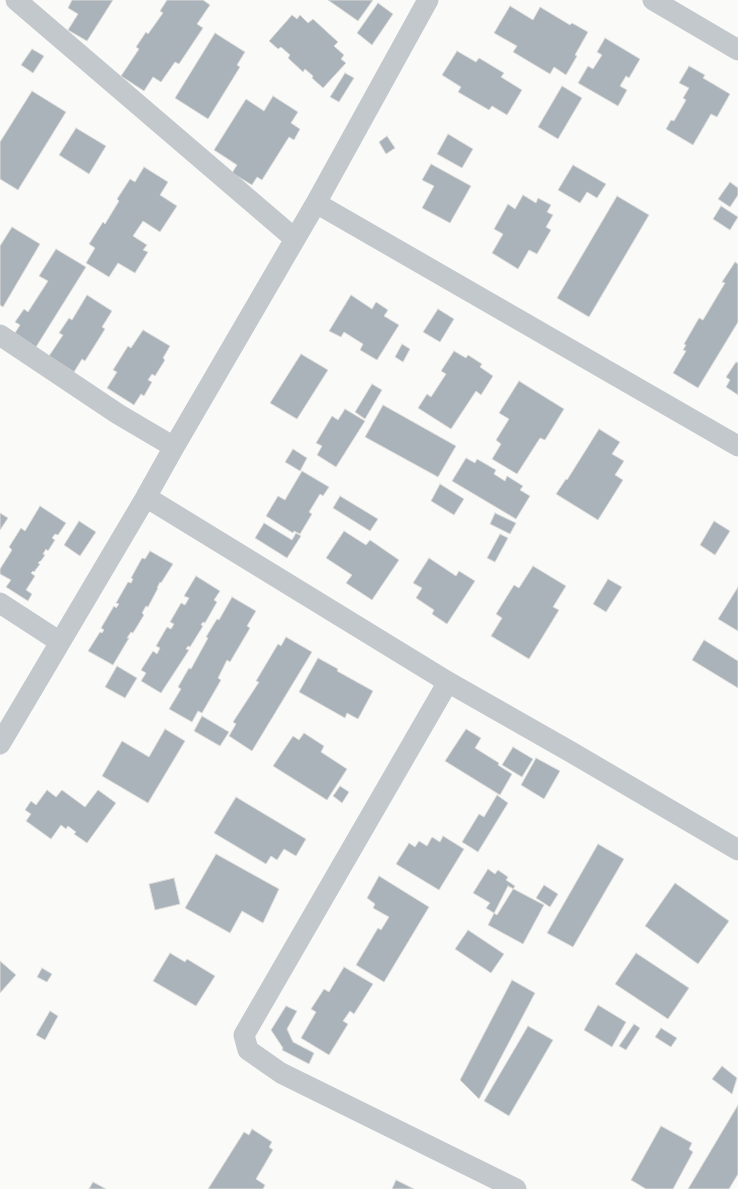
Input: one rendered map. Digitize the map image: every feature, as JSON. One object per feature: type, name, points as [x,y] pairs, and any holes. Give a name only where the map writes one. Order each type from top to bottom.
[{"type":"street","points":[[16,0],[295,239]]},
{"type":"street","points":[[0,744],[146,497],[316,203],[428,0]]},
{"type":"street","points":[[652,0],[738,50]]},
{"type":"street","points":[[316,203],[738,446]]},
{"type":"street","points":[[0,335],[118,414],[174,447]]},
{"type":"street","points":[[146,497],[448,682],[572,752],[738,850]]},
{"type":"street","points":[[0,603],[60,642]]},
{"type":"street","points":[[448,682],[244,1035],[248,1050],[282,1073],[516,1189]]},
{"type":"building","points":[[72,0],[113,0],[87,41],[68,30],[78,14],[68,8]]},
{"type":"building","points":[[167,0],[203,0],[210,5],[197,24],[203,28],[179,64],[175,62],[161,82],[153,77],[144,91],[121,76],[139,49],[136,47],[146,32],[148,34],[163,13],[160,11]]},
{"type":"building","points":[[328,0],[373,0],[358,21]]},
{"type":"building","points":[[378,3],[393,14],[372,45],[357,33]]},
{"type":"building","points":[[510,6],[533,20],[540,7],[570,25],[572,23],[588,32],[566,75],[554,67],[550,74],[513,52],[517,46],[494,33]]},
{"type":"building","points":[[292,15],[297,19],[300,15],[308,23],[313,19],[338,42],[334,46],[344,55],[341,59],[346,63],[323,88],[305,69],[303,72],[288,58],[290,55],[281,47],[278,49],[269,41]]},
{"type":"building","points":[[215,33],[245,52],[237,65],[240,67],[208,119],[175,98]]},
{"type":"building","points":[[605,38],[640,59],[629,78],[626,76],[620,86],[627,90],[618,106],[578,83],[588,66],[593,69],[602,55],[597,52]]},
{"type":"building","points":[[32,49],[44,56],[33,73],[21,65]]},
{"type":"building","points":[[457,51],[476,62],[479,58],[504,73],[501,77],[522,90],[507,115],[492,106],[489,110],[458,92],[461,87],[442,75]]},
{"type":"building","points":[[689,66],[705,75],[703,78],[730,94],[717,117],[711,114],[693,145],[666,129],[671,120],[674,121],[686,100],[683,98],[689,88],[679,83]]},
{"type":"building","points":[[345,73],[354,78],[339,102],[330,97]]},
{"type":"building","points":[[562,86],[582,98],[558,139],[538,127]]},
{"type":"building","points":[[32,91],[66,112],[18,190],[0,179],[0,142]]},
{"type":"building","points":[[273,96],[298,112],[291,123],[300,129],[294,140],[289,137],[262,180],[257,177],[252,185],[232,173],[237,165],[214,150],[246,99],[264,111]]},
{"type":"building","points":[[76,128],[106,146],[89,174],[59,155]]},
{"type":"building","points":[[448,134],[473,149],[462,168],[437,154]]},
{"type":"building","points":[[387,136],[395,148],[386,154],[379,142]]},
{"type":"building","points":[[431,164],[471,186],[450,223],[422,208],[434,186],[422,180]]},
{"type":"building","points":[[573,165],[606,184],[597,198],[587,192],[580,203],[558,190]]},
{"type":"building","points":[[144,167],[168,182],[160,195],[177,206],[160,232],[143,221],[133,236],[147,245],[143,250],[148,252],[135,273],[118,263],[109,277],[86,263],[95,248],[89,244],[103,222],[105,224],[119,201],[117,199],[130,179],[135,182]]},
{"type":"building","points":[[730,182],[738,188],[738,195],[730,207],[718,199]]},
{"type":"building","points":[[523,195],[536,203],[538,198],[551,205],[547,212],[553,215],[546,227],[551,230],[537,254],[529,250],[518,269],[492,253],[503,234],[494,229],[508,204],[515,209]]},
{"type":"building","points":[[617,196],[649,215],[589,317],[557,298]]},
{"type":"building","points":[[721,206],[738,217],[730,230],[713,219]]},
{"type":"building","points":[[12,227],[40,244],[3,307],[0,305],[0,246]]},
{"type":"building","points":[[56,249],[86,267],[36,347],[15,333],[20,325],[15,322],[24,309],[28,312],[48,281],[39,276]]},
{"type":"building","points":[[735,262],[738,264],[738,322],[698,388],[673,373],[686,351],[683,350],[686,345],[684,344],[699,318],[703,320],[725,283],[722,282]]},
{"type":"building","points":[[87,295],[112,311],[102,327],[105,329],[85,361],[82,359],[74,372],[49,356],[63,335],[59,333],[69,318],[72,320]]},
{"type":"building","points":[[351,295],[372,309],[376,302],[388,310],[384,316],[399,325],[377,360],[360,350],[363,344],[344,332],[341,337],[329,331]]},
{"type":"building","points":[[438,309],[454,319],[440,342],[423,332]]},
{"type":"building","points":[[143,330],[170,346],[163,358],[165,360],[155,376],[152,374],[148,380],[152,382],[144,396],[141,394],[134,405],[107,388],[117,372],[113,370],[128,346],[131,348]]},
{"type":"building","points":[[402,344],[410,349],[403,362],[395,357]]},
{"type":"building","points":[[454,351],[466,358],[468,355],[482,364],[480,367],[493,376],[481,395],[476,391],[451,429],[418,408],[427,394],[431,397],[446,374],[441,371]]},
{"type":"building","points":[[301,354],[328,370],[297,419],[270,403]]},
{"type":"building","points":[[736,362],[738,363],[738,395],[726,387],[730,380],[726,377]]},
{"type":"building","points":[[519,381],[564,409],[545,440],[540,438],[517,474],[492,459],[501,444],[496,440],[509,419],[499,413]]},
{"type":"building","points":[[372,384],[382,390],[365,419],[355,412]]},
{"type":"building","points":[[383,405],[456,446],[438,477],[365,437]]},
{"type":"building","points":[[345,409],[365,421],[336,467],[317,455],[322,446],[316,443],[332,416],[338,420]]},
{"type":"building","points":[[599,429],[620,442],[612,454],[624,461],[615,475],[623,480],[598,520],[556,494],[566,479],[567,480]]},
{"type":"building","points":[[293,449],[307,458],[300,471],[285,462]]},
{"type":"building","points":[[466,458],[475,463],[477,459],[496,470],[494,474],[505,481],[507,476],[523,486],[520,490],[530,496],[516,519],[452,481]]},
{"type":"building","points":[[302,471],[329,487],[323,496],[320,494],[309,512],[312,514],[300,534],[294,531],[293,533],[266,516],[278,496],[285,500]]},
{"type":"building","points":[[440,484],[464,499],[454,515],[431,501]]},
{"type":"building","points":[[340,496],[378,519],[370,531],[333,508]]},
{"type":"building","points":[[40,506],[66,523],[58,535],[55,534],[52,538],[55,540],[48,551],[46,549],[43,554],[45,555],[38,563],[40,564],[34,572],[33,571],[31,573],[35,576],[26,590],[32,594],[28,601],[6,587],[11,580],[0,574],[0,569],[12,550],[9,547],[21,528],[25,531]]},
{"type":"building","points":[[0,513],[8,518],[0,530]]},
{"type":"building","points":[[495,513],[516,523],[510,534],[490,524]]},
{"type":"building","points":[[79,521],[96,532],[80,556],[64,545]]},
{"type":"building","points":[[714,521],[730,531],[715,555],[700,545]]},
{"type":"building","points":[[264,523],[292,540],[296,533],[301,536],[287,558],[255,538]]},
{"type":"building","points":[[344,531],[366,545],[370,540],[399,560],[372,600],[346,583],[352,575],[326,558]]},
{"type":"building","points":[[500,534],[508,538],[495,562],[487,558]]},
{"type":"building","points":[[150,551],[173,564],[161,583],[160,582],[148,607],[146,606],[142,613],[144,615],[133,633],[131,632],[127,638],[129,638],[113,665],[88,651],[100,632],[102,633],[104,630],[101,628],[114,606],[116,608],[119,604],[116,603],[128,582],[131,583],[133,579],[131,578],[142,558],[145,559]]},
{"type":"building","points":[[429,558],[456,576],[459,571],[475,581],[447,624],[432,614],[434,610],[416,598],[422,588],[413,583]]},
{"type":"building","points":[[533,566],[566,586],[553,607],[559,610],[529,659],[491,636],[502,618],[496,614],[514,585],[519,588]]},
{"type":"building","points":[[196,576],[220,591],[214,600],[217,602],[205,623],[203,622],[201,625],[203,626],[190,647],[188,646],[186,649],[189,650],[161,693],[141,681],[146,673],[141,670],[153,651],[157,654],[160,648],[156,646],[167,627],[171,629],[174,624],[170,622],[181,603],[185,605],[189,598],[184,596]]},
{"type":"building","points":[[608,579],[622,587],[606,612],[593,604]]},
{"type":"building","points":[[738,587],[738,631],[718,619]]},
{"type":"building","points":[[232,597],[256,611],[247,626],[250,628],[230,662],[227,660],[218,678],[221,680],[202,713],[198,711],[192,722],[169,709],[181,689],[178,687],[189,668],[191,669],[208,638],[206,637],[217,619],[219,620]]},
{"type":"building","points":[[286,637],[312,652],[252,751],[229,736],[236,724],[233,722],[259,682],[256,681],[278,644],[281,646]]},
{"type":"building","points":[[704,640],[738,661],[738,688],[692,660]]},
{"type":"building","points":[[318,658],[338,669],[337,671],[373,691],[358,719],[347,713],[345,718],[299,692]]},
{"type":"building","points":[[117,666],[137,678],[125,698],[105,687]]},
{"type":"building","points":[[202,716],[229,732],[220,746],[194,731]]},
{"type":"building","points":[[165,729],[185,741],[148,803],[102,776],[122,741],[149,757]]},
{"type":"building","points":[[466,729],[481,738],[475,748],[499,763],[498,765],[512,774],[500,795],[445,761]]},
{"type":"building","points":[[304,733],[324,746],[321,752],[347,769],[327,800],[273,766],[293,736],[299,740]]},
{"type":"building","points":[[513,747],[533,759],[522,777],[502,765]]},
{"type":"building","points":[[536,758],[560,771],[544,799],[521,785]]},
{"type":"building","points":[[340,786],[349,792],[342,803],[333,796]]},
{"type":"building","points":[[47,790],[56,797],[62,790],[85,807],[98,790],[116,803],[87,843],[74,834],[76,832],[68,826],[66,829],[61,825],[51,839],[26,821],[31,814],[25,810],[31,801],[36,805]]},
{"type":"building","points":[[497,795],[508,803],[478,852],[462,842],[479,814],[484,817]]},
{"type":"building","points":[[236,797],[306,839],[296,856],[284,849],[277,860],[271,856],[266,864],[214,833]]},
{"type":"building","points":[[443,836],[464,849],[439,890],[396,864],[409,843],[415,847],[419,841],[427,846],[432,837],[440,842]]},
{"type":"building","points":[[598,844],[624,859],[573,947],[547,933]]},
{"type":"building","points":[[216,854],[279,889],[263,923],[242,911],[230,933],[185,908]]},
{"type":"building","points":[[488,869],[495,874],[498,870],[508,877],[506,880],[515,886],[497,915],[486,908],[490,903],[473,893]]},
{"type":"building","points":[[379,876],[429,907],[384,982],[356,965],[378,928],[381,930],[389,917],[373,908],[375,904],[367,898]]},
{"type":"building","points":[[174,878],[180,904],[155,910],[149,884]]},
{"type":"building","points":[[675,883],[729,921],[698,964],[645,926]]},
{"type":"building","points":[[544,885],[558,894],[550,907],[536,898]]},
{"type":"building","points":[[508,886],[544,905],[523,944],[488,925]]},
{"type":"building","points":[[468,930],[504,954],[491,973],[455,949]]},
{"type":"building","points":[[170,953],[185,962],[187,959],[215,976],[196,1006],[153,981]]},
{"type":"building","points":[[636,953],[689,988],[668,1019],[615,984]]},
{"type":"building","points":[[0,961],[16,975],[0,993]]},
{"type":"building","points":[[344,967],[373,984],[354,1014],[350,1011],[343,1021],[348,1024],[329,1055],[301,1038],[316,1012],[311,1009],[324,989],[329,992]]},
{"type":"building","points":[[42,968],[52,974],[47,982],[37,977]]},
{"type":"building","points":[[512,980],[535,993],[479,1099],[460,1080]]},
{"type":"building","points":[[598,1005],[626,1022],[612,1047],[584,1030]]},
{"type":"building","points":[[286,1006],[297,1011],[287,1029],[293,1042],[314,1053],[309,1064],[282,1050],[283,1048],[271,1030]]},
{"type":"building","points":[[50,1011],[58,1016],[45,1040],[36,1035]]},
{"type":"building","points":[[634,1024],[640,1028],[626,1050],[619,1046]]},
{"type":"building","points":[[528,1026],[553,1040],[509,1116],[484,1101]]},
{"type":"building","points":[[661,1028],[677,1038],[671,1047],[655,1037]]},
{"type":"building","points":[[722,1066],[737,1078],[732,1094],[712,1079]]},
{"type":"building","points":[[738,1105],[738,1174],[729,1189],[688,1189]]},
{"type":"building","points":[[661,1126],[692,1143],[689,1149],[693,1152],[673,1189],[646,1189],[631,1180]]},
{"type":"building","points":[[252,1129],[272,1142],[269,1147],[273,1150],[256,1179],[265,1185],[263,1189],[208,1189],[244,1132],[249,1135]]},
{"type":"building","points":[[396,1180],[414,1189],[392,1189]]},
{"type":"building","points":[[93,1182],[106,1189],[89,1189]]}]
